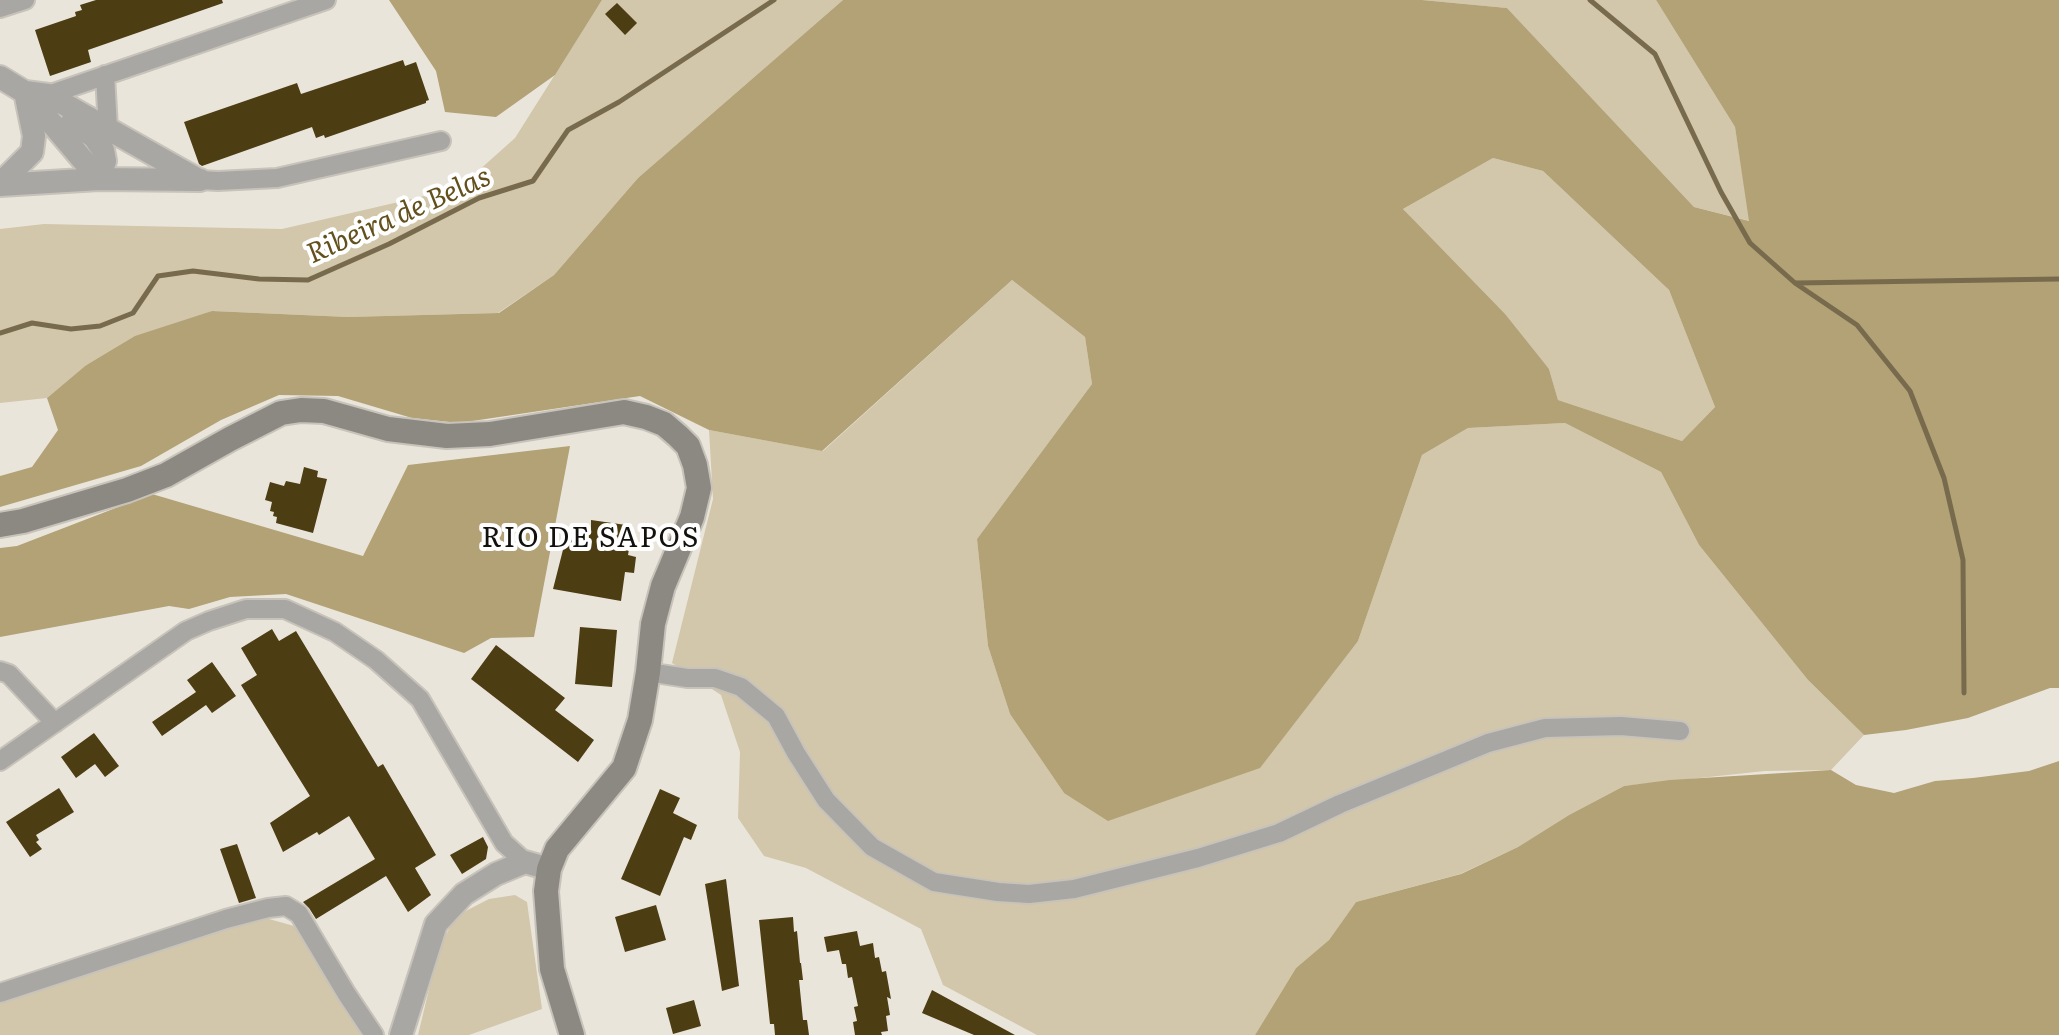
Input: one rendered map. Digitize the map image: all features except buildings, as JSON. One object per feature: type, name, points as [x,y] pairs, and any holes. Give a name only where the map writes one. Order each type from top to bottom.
[{"type":"main road","points":[[0,525],[127,490],[166,475],[281,413],[324,411],[388,429],[447,436],[490,434],[624,412],[664,424],[688,446],[699,488],[692,517],[663,586],[653,624],[640,720],[624,768],[557,849],[549,869],[546,904],[552,969],[572,1035]]},
{"type":"street","points":[[0,8],[25,0]]},
{"type":"street","points":[[48,95],[326,0]]},
{"type":"street","points":[[105,75],[108,128]]},
{"type":"street","points":[[0,77],[94,137],[103,150],[105,161],[99,179]]},
{"type":"street","points":[[25,92],[48,95],[200,180]]},
{"type":"street","points":[[0,182],[32,152],[34,136],[25,92]]},
{"type":"street","points":[[0,182],[277,178],[441,141]]},
{"type":"street","points":[[0,761],[186,631],[246,609],[285,609],[335,632],[376,660],[420,699],[504,843],[525,862],[549,869]]},
{"type":"street","points":[[0,671],[9,674],[55,723]]},
{"type":"street","points":[[648,672],[687,678],[715,678],[741,687],[776,716],[826,800],[872,847],[934,882],[1029,894],[1074,889],[1198,858],[1279,833],[1340,804],[1488,743],[1545,728],[1621,726],[1680,731]]},
{"type":"street","points":[[401,1035],[436,924],[464,894],[496,874],[525,862]]},
{"type":"street","points":[[0,993],[226,919],[286,906],[299,914],[374,1035]]},
{"type":"shaded area","points":[[389,0],[602,0],[555,75],[496,117],[445,112],[436,71]]},
{"type":"shaded area","points":[[602,0],[843,0],[638,178],[554,275],[498,313],[348,317],[212,311],[85,366],[47,398],[0,403],[0,229],[44,224],[282,229],[459,188],[515,138]]},
{"type":"shaded area","points":[[843,0],[1422,0],[1507,8],[1694,207],[1749,221],[1735,127],[1656,0],[2059,0],[2059,688],[2050,688],[1968,718],[1864,735],[1808,680],[1699,545],[1661,472],[1565,423],[1468,428],[1422,455],[1358,641],[1260,768],[1108,821],[1064,793],[1010,714],[988,646],[977,539],[1092,384],[1085,337],[1012,280],[822,451],[709,430],[640,396],[459,423],[412,418],[338,396],[279,395],[221,420],[141,466],[0,507],[0,476],[32,467],[58,430],[47,398],[85,366],[135,336],[212,311],[348,317],[499,313],[554,275],[638,178]],"holes":[[[1493,158],[1543,171],[1669,290],[1715,407],[1682,441],[1558,400],[1549,369],[1505,314],[1403,209]]]},
{"type":"shaded area","points":[[1422,0],[1656,0],[1735,127],[1750,221],[1694,207],[1507,8]]},
{"type":"shaded area","points":[[1493,158],[1543,171],[1669,290],[1715,407],[1682,441],[1558,400],[1549,369],[1403,209]]},
{"type":"shaded area","points":[[1012,280],[1085,337],[1092,384],[977,539],[988,646],[1010,714],[1064,793],[1358,641],[1422,455],[1468,428],[1565,423],[1661,472],[1699,545],[1808,680],[1864,735],[1831,770],[1765,771],[1624,786],[1518,847],[1460,874],[1356,902],[1329,940],[1296,968],[1255,1035],[1037,1035],[943,985],[921,929],[806,868],[764,856],[738,818],[740,752],[721,695],[672,663],[713,499],[709,430],[823,451]]},
{"type":"shaded area","points":[[570,446],[534,637],[491,638],[464,653],[286,594],[230,597],[189,609],[169,606],[0,637],[0,548],[17,546],[152,494],[363,556],[408,465]]},
{"type":"shaded area","points":[[2059,761],[2059,1035],[1255,1035],[1296,968],[1329,940],[1356,902],[1461,874],[1518,847],[1624,786],[1670,780],[1831,770],[1856,785],[1894,793],[1935,781],[2029,771]]},
{"type":"shaded area","points":[[515,895],[527,902],[542,1009],[469,1035],[418,1035],[439,948],[456,916],[489,899]]},
{"type":"shaded area","points":[[262,917],[294,926],[363,1035],[0,1035],[0,1003]]},
{"type":"waterway","name":"Ribeira de Belas","points":[[0,333],[32,323],[71,329],[100,326],[133,313],[158,276],[193,271],[259,279],[308,280],[389,244],[479,198],[533,181],[568,130],[619,102],[774,0]]},
{"type":"waterway","points":[[1590,0],[1655,54],[1721,192],[1750,243],[1795,283],[1857,325],[1910,391],[1944,478],[1963,560],[1964,693]]},
{"type":"waterway","points":[[1796,283],[2059,279]]},
{"type":"district","name":"RIO DE SAPOS","points":[[591,539]]}]
